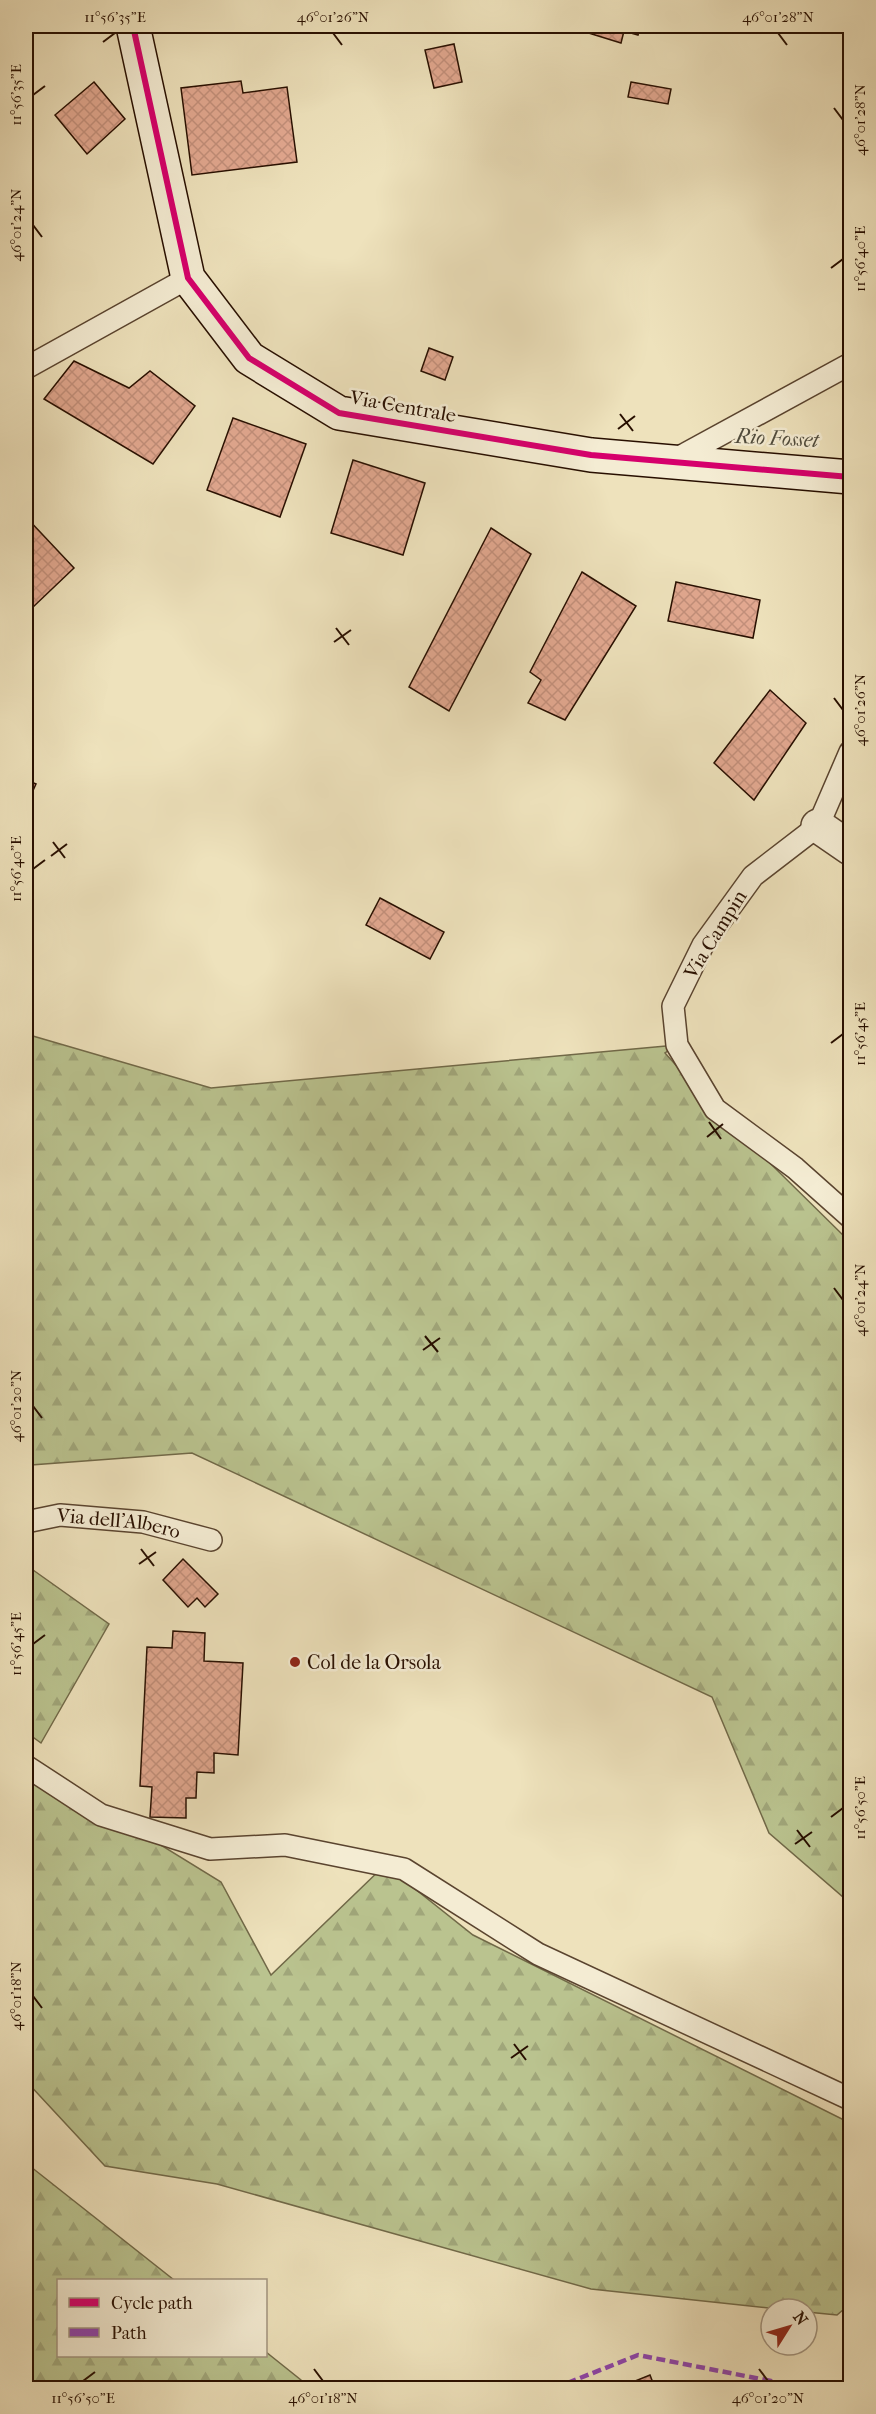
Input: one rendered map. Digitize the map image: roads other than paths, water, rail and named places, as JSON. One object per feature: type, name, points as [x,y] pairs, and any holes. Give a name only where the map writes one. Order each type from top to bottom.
[{"type":"street","name":"Via Centrale","points":[[141,27],[189,278],[249,358],[339,413],[591,454],[850,477]]},
{"type":"street","points":[[818,826],[850,848]]},
{"type":"lane","points":[[26,368],[189,278]]},
{"type":"lane","points":[[671,462],[850,364]]},
{"type":"lane","points":[[818,826],[850,752]]},
{"type":"lane","name":"Via Campin","points":[[818,826],[753,876],[703,945],[673,1006],[677,1045],[715,1109],[795,1168],[850,1217]]},
{"type":"lane","name":"Via dell'Albero","points":[[26,1522],[60,1515],[143,1522],[211,1540]]},
{"type":"lane","points":[[26,1766],[101,1815],[210,1849],[285,1845],[405,1869],[538,1954],[850,2099]]},
{"type":"place","name":"Col de la Orsola","points":[[295,1662]]},
{"type":"water label","name":"Rio Fosset","points":[[777,438]]}]
